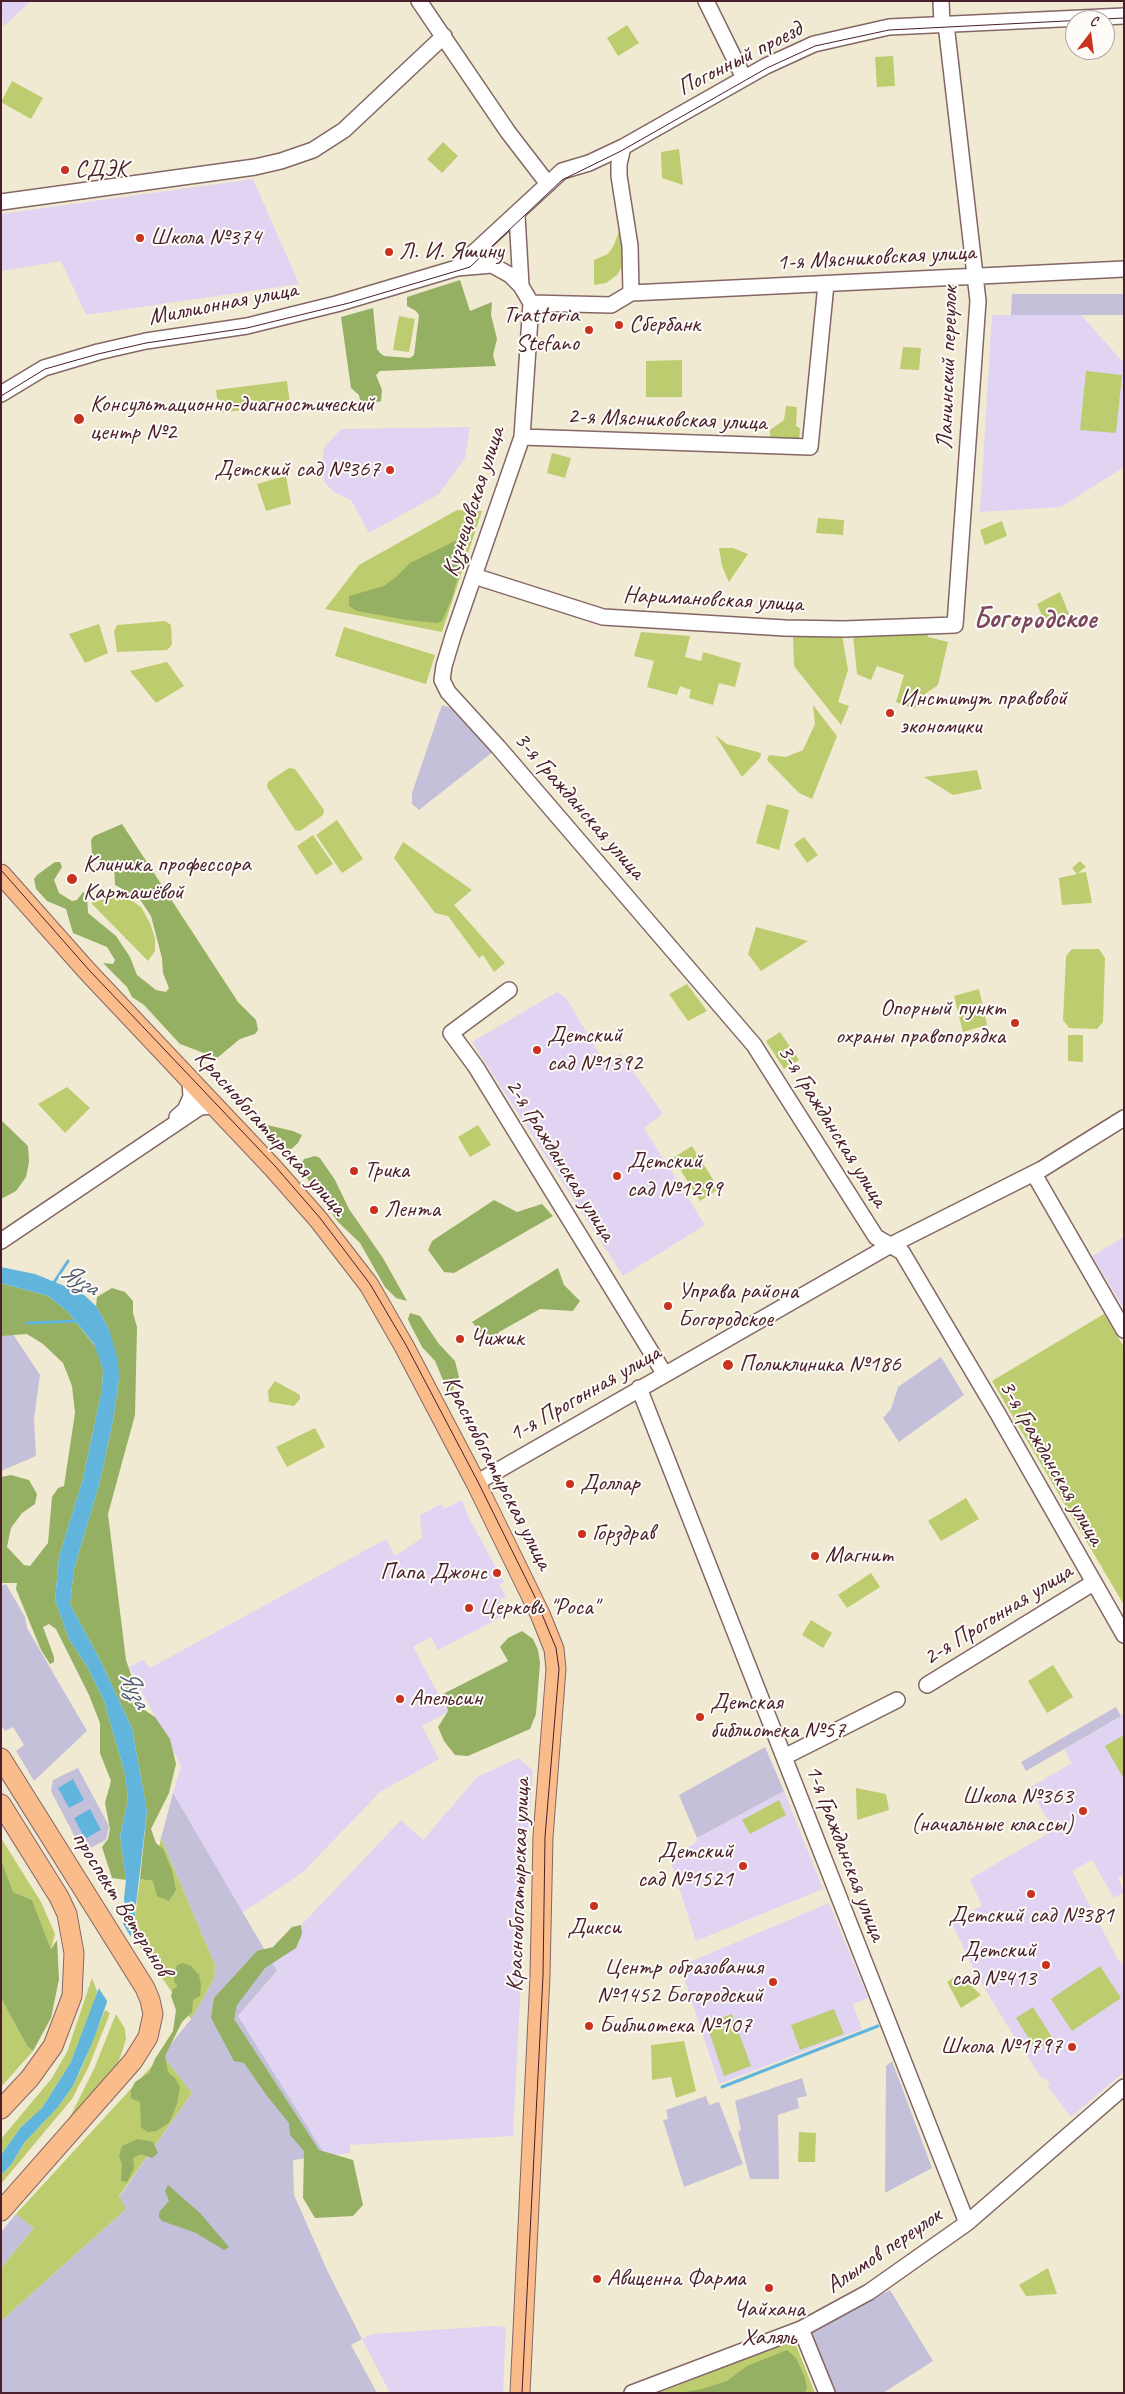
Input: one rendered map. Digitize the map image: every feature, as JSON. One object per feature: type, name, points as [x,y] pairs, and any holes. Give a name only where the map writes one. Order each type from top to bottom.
[{"type":"main road","name":"Краснобогатырская улица","points":[[1,874],[88,972],[273,1168],[318,1219],[368,1285],[412,1360],[476,1483],[540,1614],[554,1649],[556,1669],[543,1837],[540,1976],[520,2393]]},
{"type":"main road","name":"проспект Ветеранов","points":[[1,1758],[96,1906],[150,2000],[153,2014],[150,2032],[133,2062],[1,2211]]},
{"type":"main road","name":"проспект Ветеранов","points":[[1,1804],[59,1897],[67,1914],[73,1939],[74,1976],[72,1996],[53,2046],[30,2078],[1,2109]]},
{"type":"street","points":[[419,1],[508,132],[548,184]]},
{"type":"street","points":[[706,1],[744,78]]},
{"type":"street","name":"Ланинский переулок","points":[[941,1],[977,308],[956,625]]},
{"type":"street","name":"Погонный проезд","points":[[583,164],[622,147],[744,78],[814,44],[889,27],[1124,16]]},
{"type":"street","points":[[1,202],[255,167],[281,161],[313,150],[344,130],[444,36]]},
{"type":"street","points":[[530,303],[611,305],[631,293],[630,246],[618,164],[622,147]]},
{"type":"street","points":[[583,164],[608,170],[619,176]]},
{"type":"street","name":"Миллионная улица","points":[[457,268],[517,215],[562,171],[583,164]]},
{"type":"street","points":[[517,215],[521,286]]},
{"type":"street","name":"Миллионная улица","points":[[1,394],[44,368],[98,352],[146,341],[247,326],[344,302],[457,268],[492,265],[510,275],[521,286],[530,303]]},
{"type":"street","name":"1-я Мясниковская улица","points":[[631,293],[1124,268]]},
{"type":"street","name":"2-я Мясниковская улица","points":[[522,437],[810,447],[826,284]]},
{"type":"street","name":"Кузнецовская улица","points":[[442,680],[444,666],[522,437],[530,303]]},
{"type":"street","name":"Наримановская улица","points":[[474,576],[603,617],[784,628],[844,629],[956,625]]},
{"type":"street","name":"3-я Гражданская улица","points":[[442,680],[448,692],[564,822],[754,1045],[876,1238],[902,1252],[998,1414],[1124,1636]]},
{"type":"street","name":"2-я Гражданская улица","points":[[509,990],[451,1033],[476,1067],[664,1373]]},
{"type":"street","points":[[163,1132],[185,1110],[191,1098],[190,1081]]},
{"type":"street","points":[[3,1240],[200,1107],[214,1106]]},
{"type":"street","name":"1-я Прогонная улица","points":[[476,1483],[664,1373],[889,1246],[1034,1174],[1124,1118]]},
{"type":"street","points":[[1034,1174],[1124,1330]]},
{"type":"street","name":"1-я Гражданская улица","points":[[639,1388],[966,2223]]},
{"type":"street","name":"2-я Прогонная улица","points":[[927,1685],[1093,1583]]},
{"type":"street","points":[[784,1757],[897,1700]]},
{"type":"street","name":"Алымов переулок","points":[[632,2393],[801,2329],[869,2292],[966,2223],[1124,2087]]},
{"type":"street","points":[[801,2329],[827,2393]]},
{"type":"shaded area","points":[[1,1],[31,1],[3,27]]},
{"type":"shaded area","name":"Школа №374","points":[[253,179],[299,284],[86,315],[61,261],[1,271],[1,214]]},
{"type":"shaded area","points":[[1012,294],[1124,294],[1124,315],[1011,315]]},
{"type":"shaded area","points":[[992,315],[1081,315],[1124,363],[1124,467],[1061,507],[980,512]]},
{"type":"shaded area","name":"Детский сад №367","points":[[470,427],[465,458],[439,494],[369,533],[351,500],[334,492],[324,482],[323,449],[341,429]]},
{"type":"shaded area","points":[[442,705],[455,709],[494,751],[419,810],[412,804],[412,793]]},
{"type":"shaded area","name":"Детский сад №1299","points":[[557,992],[567,999],[605,1064],[621,1054],[663,1114],[644,1128],[705,1225],[623,1276],[472,1042]]},
{"type":"shaded area","points":[[1124,1237],[1124,1309],[1092,1256]]},
{"type":"shaded area","points":[[1,1316],[40,1375],[34,1419],[36,1456],[1,1471]]},
{"type":"shaded area","points":[[941,1357],[964,1395],[899,1442],[883,1418],[891,1409],[898,1387]]},
{"type":"shaded area","points":[[462,1500],[469,1518],[504,1582],[499,1585],[506,1596],[499,1600],[507,1614],[438,1650],[431,1637],[413,1647],[448,1712],[422,1726],[439,1759],[380,1792],[302,1873],[242,1913],[173,1793],[181,1766],[129,1667],[143,1660],[150,1668],[386,1539],[395,1556],[422,1538],[420,1515],[442,1504],[444,1509]]},
{"type":"shaded area","points":[[6,1584],[25,1617],[27,1628],[87,1731],[34,1781],[16,1751],[24,1745],[13,1727],[5,1731],[1,1725],[1,1586]]},
{"type":"shaded area","points":[[1116,1707],[1121,1716],[1026,1771],[1021,1762]]},
{"type":"shaded area","points":[[1124,1714],[1124,1875],[1118,1878],[1124,1892],[1114,1898],[1092,1860],[1072,1871],[1117,1958],[1124,1966],[1124,2072],[1071,2117],[1048,2087],[1050,2085],[1044,2077],[1042,2079],[1005,2022],[975,1972],[951,1921],[982,1906],[970,1879],[1054,1830],[1029,1788],[1072,1763],[1064,1749]]},
{"type":"shaded area","points":[[765,1747],[784,1791],[697,1838],[679,1795]]},
{"type":"shaded area","points":[[518,1758],[533,1770],[522,1915],[513,2136],[350,2145],[350,2153],[326,2156],[238,2016],[277,1972],[269,1959],[401,1820],[423,1840],[477,1777]]},
{"type":"shaded area","points":[[78,1768],[109,1826],[106,1840],[90,1848],[78,1843],[51,1791],[53,1780]]},
{"type":"shaded area","name":"Детский сад №1521","points":[[784,1791],[823,1889],[696,1941],[669,1856],[696,1843],[697,1838]]},
{"type":"shaded area","points":[[173,1793],[277,1971],[238,2016],[326,2156],[293,2160],[294,2195],[328,2272],[362,2339],[351,2345],[377,2393],[1,2393],[1,2321],[125,2210],[119,2197],[192,2093],[162,2055],[191,2019],[214,1979],[215,1965],[161,1838]]},
{"type":"shaded area","name":"Центр образования №1452 Богородский","points":[[829,1903],[868,1998],[853,2004],[862,2029],[719,2084],[680,1966]]},
{"type":"shaded area","points":[[892,2061],[932,2168],[885,2193],[886,2066]]},
{"type":"shaded area","points":[[802,2078],[807,2096],[797,2098],[799,2108],[778,2115],[779,2179],[750,2179],[738,2132],[741,2130],[735,2101]]},
{"type":"shaded area","points":[[706,2096],[709,2105],[719,2102],[743,2164],[684,2187],[663,2120],[668,2119],[666,2110]]},
{"type":"shaded area","points":[[16,2214],[34,2228],[1,2268],[1,2232]]},
{"type":"shaded area","points":[[890,2290],[933,2361],[883,2393],[836,2393],[808,2332]]},
{"type":"shaded area","points":[[493,2326],[506,2327],[503,2393],[390,2393],[362,2339],[372,2334]]},
{"type":"green space","points":[[627,25],[639,43],[618,56],[607,38]]},
{"type":"green space","points":[[893,56],[895,86],[877,87],[875,57]]},
{"type":"green space","points":[[12,81],[43,98],[31,119],[1,102]]},
{"type":"green space","points":[[443,142],[458,156],[442,173],[427,159]]},
{"type":"green space","points":[[679,149],[683,185],[662,178],[661,152]]},
{"type":"green space","points":[[619,231],[624,248],[622,267],[617,275],[606,283],[594,285],[594,260],[608,254],[614,245]]},
{"type":"green space","points":[[460,280],[470,311],[492,302],[491,315],[497,339],[493,355],[496,366],[380,371],[376,375],[382,390],[381,401],[370,404],[360,400],[359,395],[351,388],[341,317],[373,308],[377,349],[384,356],[410,358],[414,355],[419,315],[407,306],[407,297]]},
{"type":"green space","points":[[399,316],[415,319],[409,352],[393,350]]},
{"type":"green space","points":[[903,347],[921,348],[919,370],[900,369]]},
{"type":"green space","points":[[682,360],[682,397],[646,397],[646,361]]},
{"type":"green space","points":[[1086,371],[1122,375],[1116,433],[1080,430]]},
{"type":"green space","points":[[287,381],[290,404],[219,413],[216,390]]},
{"type":"green space","points":[[786,406],[797,407],[796,426],[800,428],[799,443],[770,441],[770,430],[784,420]]},
{"type":"green space","points":[[552,453],[571,458],[565,478],[547,473]]},
{"type":"green space","points":[[286,476],[291,504],[266,511],[257,484]]},
{"type":"green space","points":[[457,510],[482,511],[442,632],[325,609],[359,565]]},
{"type":"green space","points":[[818,518],[844,520],[843,535],[816,533]]},
{"type":"green space","points":[[1002,521],[1007,536],[985,545],[980,530]]},
{"type":"green space","points":[[457,540],[462,546],[462,562],[452,598],[442,621],[437,623],[407,620],[357,611],[349,606],[349,596],[384,586],[410,563]]},
{"type":"green space","points":[[719,548],[733,548],[748,554],[729,582],[722,566]]},
{"type":"green space","points":[[1060,592],[1069,614],[1046,625],[1037,604]]},
{"type":"green space","points":[[165,621],[171,625],[172,644],[167,650],[117,652],[114,631],[117,625]]},
{"type":"green space","points":[[99,624],[108,653],[85,663],[69,634]]},
{"type":"green space","points":[[344,627],[435,655],[426,684],[335,656]]},
{"type":"green space","points":[[641,632],[690,636],[685,657],[701,661],[703,652],[741,663],[735,687],[719,683],[713,705],[689,698],[691,690],[680,686],[677,695],[647,687],[654,661],[634,656]]},
{"type":"green space","points":[[928,632],[928,637],[948,642],[938,685],[925,694],[914,709],[896,702],[904,675],[877,666],[871,680],[857,674],[853,635]]},
{"type":"green space","points":[[793,635],[842,635],[848,670],[838,702],[849,706],[841,725],[794,666]]},
{"type":"green space","points":[[167,662],[184,686],[156,703],[130,671]]},
{"type":"green space","points":[[813,705],[837,736],[812,799],[799,793],[767,760],[769,755],[786,757],[803,750],[815,724]]},
{"type":"green space","points":[[715,735],[727,744],[761,753],[760,758],[742,777]]},
{"type":"green space","points":[[289,768],[295,769],[324,810],[323,815],[300,831],[295,830],[267,787],[268,782]]},
{"type":"green space","points":[[977,770],[982,789],[953,795],[924,777]]},
{"type":"green space","points":[[767,804],[789,810],[779,850],[756,843]]},
{"type":"green space","points":[[337,820],[363,859],[342,873],[316,835]]},
{"type":"green space","points":[[122,824],[238,1002],[256,1020],[258,1030],[255,1034],[240,1039],[217,1058],[180,1044],[144,1005],[132,997],[127,987],[103,963],[113,964],[115,960],[107,947],[73,933],[66,909],[47,901],[36,889],[34,879],[37,875],[55,862],[60,862],[62,867],[54,880],[59,893],[72,901],[77,900],[83,892],[87,895],[88,913],[116,936],[130,957],[137,975],[156,990],[166,992],[169,988],[163,973],[162,958],[151,916],[139,898],[115,885],[114,864],[94,859],[92,854],[91,840],[94,836]]},
{"type":"green space","points":[[313,835],[333,864],[316,875],[297,846]]},
{"type":"green space","points":[[804,837],[818,855],[807,863],[794,844]]},
{"type":"green space","points":[[403,842],[472,890],[454,905],[505,963],[494,972],[483,955],[479,958],[448,916],[435,913],[394,858]]},
{"type":"green space","points":[[1080,861],[1086,867],[1078,873],[1086,872],[1092,903],[1062,905],[1059,878],[1077,874],[1072,868]]},
{"type":"green space","points":[[115,896],[128,898],[141,907],[150,923],[155,938],[155,951],[148,961],[91,903]]},
{"type":"green space","points":[[756,927],[808,941],[761,971],[748,954]]},
{"type":"green space","points":[[1072,949],[1099,949],[1105,958],[1103,1022],[1097,1029],[1069,1028],[1063,1020],[1066,956]]},
{"type":"green space","points":[[687,984],[707,1011],[688,1021],[669,994]]},
{"type":"green space","points":[[979,989],[987,1025],[963,1032],[954,996]]},
{"type":"green space","points":[[780,1032],[799,1060],[784,1069],[766,1041]]},
{"type":"green space","points":[[1068,1035],[1083,1035],[1083,1062],[1068,1061]]},
{"type":"green space","points":[[67,1087],[90,1108],[65,1133],[38,1104]]},
{"type":"green space","points":[[1,1120],[28,1146],[29,1162],[26,1177],[16,1191],[1,1199]]},
{"type":"green space","points":[[263,1124],[302,1135],[298,1143],[287,1153],[282,1153],[271,1142]]},
{"type":"green space","points":[[478,1125],[491,1145],[470,1157],[458,1137]]},
{"type":"green space","points":[[692,1146],[719,1189],[700,1201],[673,1158]]},
{"type":"green space","points":[[315,1156],[320,1158],[335,1180],[349,1209],[383,1258],[407,1301],[396,1298],[385,1287],[360,1243],[338,1222],[299,1167],[304,1159]]},
{"type":"green space","points":[[494,1200],[517,1212],[542,1204],[553,1216],[454,1273],[444,1272],[428,1250],[432,1241]]},
{"type":"green space","points":[[558,1268],[564,1285],[580,1301],[573,1311],[540,1309],[499,1332],[490,1344],[472,1322]]},
{"type":"green space","points":[[1,1283],[48,1296],[67,1311],[95,1346],[103,1369],[102,1389],[83,1479],[59,1557],[55,1600],[69,1639],[88,1668],[104,1701],[125,1774],[128,1800],[120,1836],[126,1880],[112,1878],[102,1847],[108,1839],[110,1829],[105,1803],[111,1781],[100,1753],[100,1723],[89,1695],[56,1629],[49,1624],[43,1627],[54,1657],[54,1662],[50,1664],[41,1650],[16,1589],[17,1583],[1,1583],[1,1477],[11,1475],[29,1480],[37,1494],[35,1504],[22,1513],[11,1528],[7,1547],[24,1565],[30,1566],[48,1543],[52,1497],[58,1488],[64,1486],[75,1413],[72,1386],[63,1363],[43,1344],[27,1334],[1,1336]]},
{"type":"green space","points":[[112,1288],[125,1292],[133,1301],[133,1313],[137,1327],[135,1415],[108,1514],[126,1660],[143,1709],[155,1717],[170,1739],[176,1764],[169,1793],[151,1829],[156,1843],[163,1849],[172,1870],[176,1890],[169,1901],[157,1896],[153,1881],[140,1879],[147,1811],[132,1728],[100,1660],[70,1604],[74,1569],[99,1485],[113,1421],[119,1379],[109,1329],[96,1306],[97,1297]]},
{"type":"green space","points":[[410,1313],[420,1316],[439,1344],[455,1361],[459,1377],[452,1391],[447,1390],[435,1361],[422,1347],[408,1319]]},
{"type":"green space","points":[[1104,1314],[1124,1347],[1124,1605],[992,1381]]},
{"type":"green space","points":[[275,1381],[300,1395],[300,1399],[294,1406],[269,1402],[268,1391]]},
{"type":"green space","points":[[315,1428],[325,1447],[287,1467],[276,1447]]},
{"type":"green space","points":[[966,1498],[979,1519],[941,1541],[928,1521]]},
{"type":"green space","points":[[871,1573],[880,1587],[847,1608],[838,1595]]},
{"type":"green space","points":[[811,1620],[832,1633],[823,1648],[802,1635]]},
{"type":"green space","points":[[522,1631],[533,1639],[538,1650],[540,1663],[536,1714],[530,1729],[468,1756],[455,1755],[444,1741],[438,1727],[448,1711],[443,1694],[508,1661],[500,1647],[508,1638]]},
{"type":"green space","points":[[1053,1665],[1073,1697],[1047,1713],[1028,1681]]},
{"type":"green space","points":[[1124,1735],[1124,1779],[1105,1746]]},
{"type":"green space","points":[[856,1788],[886,1794],[889,1810],[857,1820]]},
{"type":"green space","points":[[779,1800],[786,1815],[750,1834],[742,1820]]},
{"type":"green space","points":[[1,1838],[41,1902],[55,1934],[51,1949],[32,1900],[13,1892],[1,1859]]},
{"type":"green space","points":[[161,1838],[215,1965],[214,1979],[191,2019],[140,1947],[133,1930],[140,1879],[153,1881]]},
{"type":"green space","points":[[1,1859],[13,1892],[32,1900],[51,1949],[57,1940],[59,1979],[51,2018],[33,2051],[27,2046],[1,1998]]},
{"type":"green space","points":[[301,1925],[302,1934],[296,1948],[265,1968],[237,2005],[234,2019],[319,2150],[353,2160],[363,2205],[353,2216],[315,2218],[303,2198],[304,2151],[290,2135],[289,2123],[244,2063],[234,2061],[211,2018],[214,1998],[257,1951],[273,1947],[292,1927]]},
{"type":"green space","points":[[183,1963],[191,1966],[199,1975],[201,1985],[200,1996],[193,2000],[192,2012],[182,2022],[165,2056],[168,2072],[175,2078],[180,2087],[177,2104],[169,2123],[156,2131],[147,2132],[141,2127],[140,2102],[131,2098],[131,2090],[135,2082],[149,2073],[155,2059],[173,2031],[176,2010],[171,1996],[173,1989],[178,1986],[174,1982],[177,1965]]},
{"type":"green space","points":[[1100,1966],[1121,1998],[1072,2031],[1051,1999]]},
{"type":"green space","points":[[958,1974],[981,1995],[961,2008],[947,1982]]},
{"type":"green space","points":[[92,1978],[97,1991],[95,2003],[71,2062],[42,2108],[21,2127],[1,2155],[1,2139],[52,2078],[67,2052]]},
{"type":"green space","points":[[1,1998],[27,2046],[33,2051],[1,2087]]},
{"type":"green space","points":[[1033,2007],[1053,2039],[1036,2050],[1016,2018]]},
{"type":"green space","points":[[834,2009],[844,2034],[800,2050],[791,2025]]},
{"type":"green space","points":[[105,2010],[110,2013],[89,2066],[72,2099],[1,2184],[1,2175],[11,2165],[24,2143],[58,2107],[73,2086]]},
{"type":"green space","points":[[116,2014],[125,2029],[126,2039],[120,2058],[114,2068],[69,2119],[94,2069]]},
{"type":"green space","points":[[732,2014],[751,2066],[724,2076],[706,2023]]},
{"type":"green space","points":[[684,2041],[696,2091],[676,2098],[671,2077],[652,2080],[651,2045]]},
{"type":"green space","points":[[162,2055],[192,2093],[119,2196],[126,2209],[1,2321],[1,2268],[34,2228],[16,2214]]},
{"type":"green space","points":[[799,2132],[816,2133],[815,2162],[798,2162]]},
{"type":"green space","points":[[138,2139],[153,2142],[158,2153],[152,2158],[141,2154],[133,2158],[134,2168],[127,2182],[121,2181],[122,2165],[119,2156],[122,2146]]},
{"type":"green space","points":[[168,2185],[200,2213],[229,2247],[224,2250],[196,2233],[162,2221],[159,2217],[159,2212],[169,2201],[165,2191]]},
{"type":"green space","points":[[1048,2268],[1057,2294],[1026,2296],[1019,2285]]},
{"type":"green space","points":[[794,2340],[815,2393],[658,2393]]},
{"type":"green space","points":[[787,2350],[796,2358],[804,2375],[807,2387],[805,2393],[680,2393],[702,2389],[727,2381],[747,2366]]},
{"type":"water","points":[[1,1267],[35,1274],[82,1293],[96,1306],[109,1329],[118,1360],[119,1379],[113,1421],[99,1485],[74,1569],[70,1604],[100,1660],[132,1728],[147,1811],[133,1930],[93,2041],[73,2086],[58,2107],[24,2143],[11,2165],[1,2175],[1,2155],[21,2127],[42,2108],[71,2062],[126,1916],[124,1899],[126,1880],[120,1836],[128,1800],[125,1774],[104,1701],[88,1668],[69,1639],[55,1600],[59,1557],[83,1479],[102,1389],[103,1369],[94,1344],[67,1311],[48,1296],[1,1283]]},
{"type":"water","points":[[73,1779],[84,1800],[69,1808],[58,1788]]},
{"type":"water","points":[[90,1809],[101,1830],[85,1839],[74,1818]]},
{"type":"pier","points":[[122,1922],[132,1939],[109,2004],[98,1987]]},
{"type":"waterway","name":"Яуза","points":[[53,1284],[68,1261]]},
{"type":"waterway","points":[[27,1323],[79,1321]]},
{"type":"waterway","points":[[722,2087],[878,2026]]},
{"type":"tram line","points":[[1,396],[45,369],[98,354],[146,343],[247,328],[349,303],[470,267],[562,180],[621,151],[767,68],[815,46],[889,30],[1124,18]]},
{"type":"tram line","points":[[1,870],[89,970],[275,1166],[320,1218],[370,1284],[406,1345],[478,1482],[534,1595],[556,1648],[559,1669],[545,1837],[543,1976],[522,2393]]},
{"type":"place","name":"СДЭК","points":[[65,170]]},
{"type":"place","name":"Школа №374","points":[[140,238]]},
{"type":"place","name":"Л. И. Яшину","points":[[389,252]]},
{"type":"place","name":"Сбербанк","points":[[619,325]]},
{"type":"place","name":"Trattoria Stefano","points":[[589,330]]},
{"type":"place","name":"Консультационно-диагностический центр №2","points":[[79,419]]},
{"type":"place","name":"Детский сад №367","points":[[390,470]]},
{"type":"place","name":"Институт правовой экономики","points":[[890,713]]},
{"type":"place","name":"Клиника профессора Карташёвой","points":[[72,879]]},
{"type":"place","name":"Опорный пункт охраны правопорядка","points":[[1015,1023]]},
{"type":"place","name":"Детский сад №1392","points":[[537,1050]]},
{"type":"place","name":"Трика","points":[[354,1171]]},
{"type":"place","name":"Детский сад №1299","points":[[617,1176]]},
{"type":"place","name":"Лента","points":[[374,1210]]},
{"type":"place","name":"Управа района Богородское","points":[[668,1306]]},
{"type":"place","name":"Чижик","points":[[460,1339]]},
{"type":"place","name":"Поликлиника №186","points":[[728,1365]]},
{"type":"place","name":"Доллар","points":[[570,1484]]},
{"type":"place","name":"Горздрав","points":[[582,1534]]},
{"type":"place","name":"Магнит","points":[[815,1556]]},
{"type":"place","name":"Папа Джонс","points":[[497,1573]]},
{"type":"place","name":"Церковь \"Роса\"","points":[[469,1608]]},
{"type":"place","name":"Апельсин","points":[[400,1699]]},
{"type":"place","name":"Детская библиотека №57","points":[[700,1717]]},
{"type":"place","name":"Школа №363 (начальные классы)","points":[[1083,1811]]},
{"type":"place","name":"Детский сад №1521","points":[[743,1866]]},
{"type":"place","name":"Детский сад №381","points":[[1031,1894]]},
{"type":"place","name":"Дикси","points":[[594,1906]]},
{"type":"place","name":"Детский сад №413","points":[[1046,1965]]},
{"type":"place","name":"Центр образования №1452 Богородский","points":[[773,1982]]},
{"type":"place","name":"Библиотека №107","points":[[589,2026]]},
{"type":"place","name":"Школа №1797","points":[[1072,2047]]},
{"type":"place","name":"Авиценна Фарма","points":[[597,2279]]},
{"type":"place","name":"Чайхана Халяль","points":[[769,2288]]},
{"type":"district","name":"Богородское","points":[[1035,619]]}]
